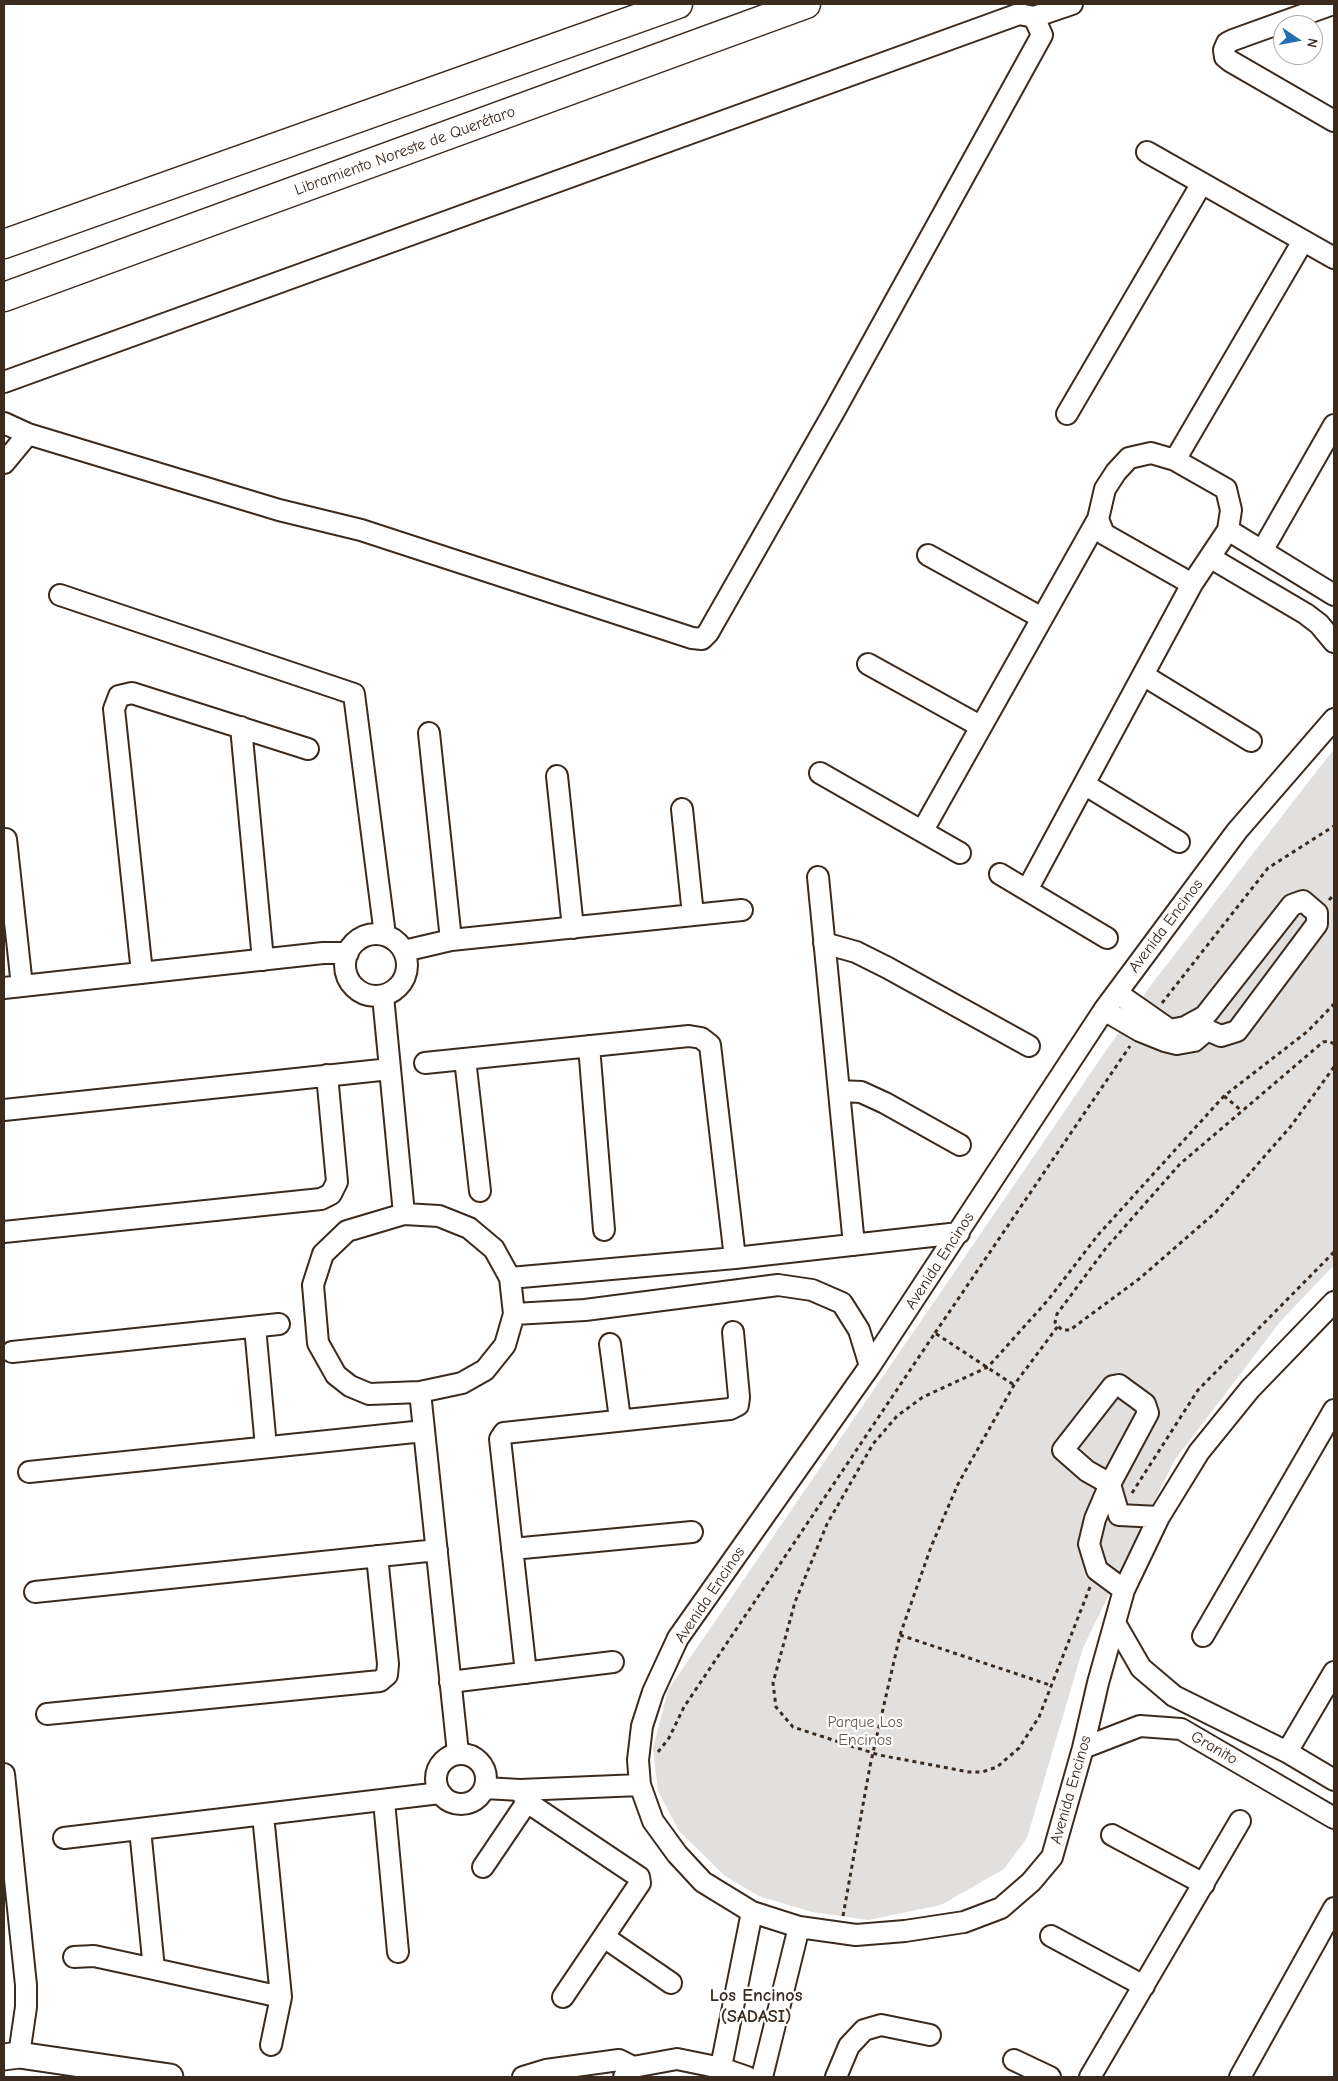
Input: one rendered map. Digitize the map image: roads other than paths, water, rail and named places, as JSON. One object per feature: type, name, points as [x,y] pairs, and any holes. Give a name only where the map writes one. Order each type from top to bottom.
[{"type":"highway","points":[[4,244],[678,4]]},
{"type":"highway","name":"Libramiento Noreste de Querétaro","points":[[4,297],[806,4]]},
{"type":"main road","points":[[11,2056],[170,2077]]},
{"type":"street","points":[[4,382],[1019,14],[1034,17],[1072,4]]},
{"type":"street","points":[[1333,4],[1233,40],[1227,43],[1224,50],[1225,57],[1230,61],[1334,121]]},
{"type":"street","points":[[4,424],[28,434],[278,510],[360,530],[682,635],[702,639],[708,633],[835,410],[1042,35],[1034,17]]},
{"type":"street","points":[[1147,152],[1334,258]]},
{"type":"street","points":[[1067,414],[1202,183]]},
{"type":"street","points":[[1175,460],[1303,241]]},
{"type":"street","points":[[1262,551],[1334,425]]},
{"type":"street","points":[[4,463],[28,434]]},
{"type":"street","points":[[922,830],[1098,519],[1105,489],[1129,458],[1151,453],[1175,460],[1226,489],[1231,510],[1228,530],[1192,584],[1026,890]]},
{"type":"street","points":[[1098,519],[1104,534],[1192,584]]},
{"type":"street","points":[[1228,530],[1334,595]]},
{"type":"street","points":[[928,555],[1042,618]]},
{"type":"street","points":[[1210,558],[1306,614],[1334,642]]},
{"type":"street","points":[[60,595],[354,694],[385,935]]},
{"type":"street","points":[[868,664],[980,726]]},
{"type":"street","points":[[1143,675],[1251,741]]},
{"type":"street","points":[[142,973],[114,709],[119,696],[132,692],[242,726],[308,749]]},
{"type":"street","name":"Avenida Encinos","points":[[1334,719],[1237,831],[1104,1010],[870,1366],[678,1638],[653,1692],[642,1726],[638,1760],[640,1785],[653,1821],[677,1854],[704,1882],[752,1912],[799,1927],[856,1935],[905,1931],[954,1924],[1001,1908],[1031,1882],[1052,1857],[1083,1748],[1124,1590],[1159,1517],[1199,1452],[1250,1389],[1334,1302]]},
{"type":"street","points":[[242,726],[263,960]]},
{"type":"street","points":[[429,733],[451,940]]},
{"type":"street","points":[[820,773],[960,853]]},
{"type":"street","points":[[556,776],[573,928]]},
{"type":"street","points":[[1084,784],[1178,842]]},
{"type":"street","points":[[682,809],[693,915]]},
{"type":"street","points":[[6,839],[13,987],[323,953],[348,953]]},
{"type":"street","points":[[1000,874],[1107,938]]},
{"type":"street","points":[[818,877],[854,1245]]},
{"type":"street","points":[[1104,1010],[1170,1030],[1206,1023],[1292,905],[1303,901],[1317,913],[1317,924],[1237,1031],[1221,1036],[1206,1023]]},
{"type":"street","points":[[404,951],[451,940],[742,910]]},
{"type":"street","points":[[370,935],[385,935],[396,941],[404,951],[407,965],[404,979],[396,990],[383,996],[370,996],[357,990],[348,980],[345,967],[348,953],[356,941],[370,935]]},
{"type":"street","points":[[824,943],[856,952],[888,968],[1029,1046]]},
{"type":"street","points":[[1117,993],[1146,1024]]},
{"type":"street","points":[[383,996],[404,1214]]},
{"type":"street","points":[[425,1063],[689,1036],[702,1038],[710,1045],[734,1258]]},
{"type":"street","points":[[589,1046],[604,1230]]},
{"type":"street","points":[[464,1059],[480,1192]]},
{"type":"street","points":[[4,1110],[390,1069]]},
{"type":"street","points":[[4,1232],[321,1199],[331,1194],[336,1182],[326,1075]]},
{"type":"street","points":[[840,1091],[861,1092],[885,1103],[960,1145]]},
{"type":"street","points":[[404,1214],[439,1216],[469,1228],[494,1249],[510,1278],[514,1314],[504,1345],[484,1370],[462,1383],[420,1392],[369,1394],[350,1386],[336,1375],[318,1343],[313,1308],[313,1284],[323,1254],[347,1231],[404,1214]]},
{"type":"street","points":[[510,1278],[734,1258],[959,1233]]},
{"type":"street","points":[[514,1314],[585,1310],[778,1285],[812,1290],[842,1303],[859,1330],[870,1366]]},
{"type":"street","points":[[12,1352],[279,1324]]},
{"type":"street","points":[[255,1327],[266,1447]]},
{"type":"street","points":[[526,1673],[500,1439],[504,1433],[730,1408],[738,1405],[740,1397],[733,1332]]},
{"type":"street","points":[[610,1344],[620,1419]]},
{"type":"street","points":[[1124,1590],[1097,1570],[1089,1544],[1095,1519],[1110,1484],[1148,1413],[1145,1404],[1119,1384],[1113,1386],[1063,1450],[1087,1471],[1110,1484],[1119,1515],[1159,1517]]},
{"type":"street","points":[[420,1392],[458,1753]]},
{"type":"street","points":[[1203,1636],[1334,1410]]},
{"type":"street","points":[[29,1472],[424,1431]]},
{"type":"street","points":[[512,1550],[692,1532]]},
{"type":"street","points":[[35,1592],[437,1550]]},
{"type":"street","points":[[47,1714],[380,1681],[387,1675],[388,1664],[377,1556]]},
{"type":"street","name":"Granito","points":[[1115,1623],[1141,1668],[1174,1696],[1287,1752],[1334,1780]]},
{"type":"street","points":[[450,1682],[613,1662]]},
{"type":"street","points":[[1287,1752],[1334,1672]]},
{"type":"street","name":"Granito","points":[[1083,1748],[1140,1726],[1182,1729],[1334,1818]]},
{"type":"street","points":[[458,1753],[467,1753],[482,1763],[487,1779],[485,1788],[481,1795],[468,1803],[452,1802],[440,1793],[436,1779],[440,1765],[444,1759],[458,1753]]},
{"type":"street","points":[[4,1774],[26,1985],[26,2007],[11,2056]]},
{"type":"street","points":[[485,1788],[524,1796],[640,1785]]},
{"type":"street","points":[[64,1838],[440,1793]]},
{"type":"street","points":[[483,1867],[524,1796]]},
{"type":"street","points":[[524,1796],[638,1877],[640,1883],[563,1997]]},
{"type":"street","points":[[384,1801],[398,1952]]},
{"type":"street","points":[[263,1815],[281,1997],[271,2045]]},
{"type":"street","points":[[1090,2077],[1240,1821]]},
{"type":"street","points":[[140,1829],[154,1969]]},
{"type":"street","points":[[1112,1836],[1204,1884]]},
{"type":"street","points":[[1240,2077],[1334,1908]]},
{"type":"street","points":[[720,2073],[752,1912]]},
{"type":"street","points":[[762,2077],[799,1927]]},
{"type":"street","points":[[1051,1936],[1144,1986]]},
{"type":"street","points":[[604,1937],[671,1983]]},
{"type":"street","points":[[74,1957],[94,1956],[281,1997]]},
{"type":"street","points":[[836,2077],[849,2046],[864,2030],[881,2025],[930,2035]]},
{"type":"street","points":[[523,2077],[546,2070],[619,2060],[629,2072],[677,2059],[720,2073],[746,2077]]},
{"type":"street","points":[[1014,2060],[1050,2077]]},
{"type":"district","name":"Los Encinos (SADASI)","points":[[756,2006]]},
{"type":"park label","name":"Parque Los Encinos","points":[[865,1731]]}]
